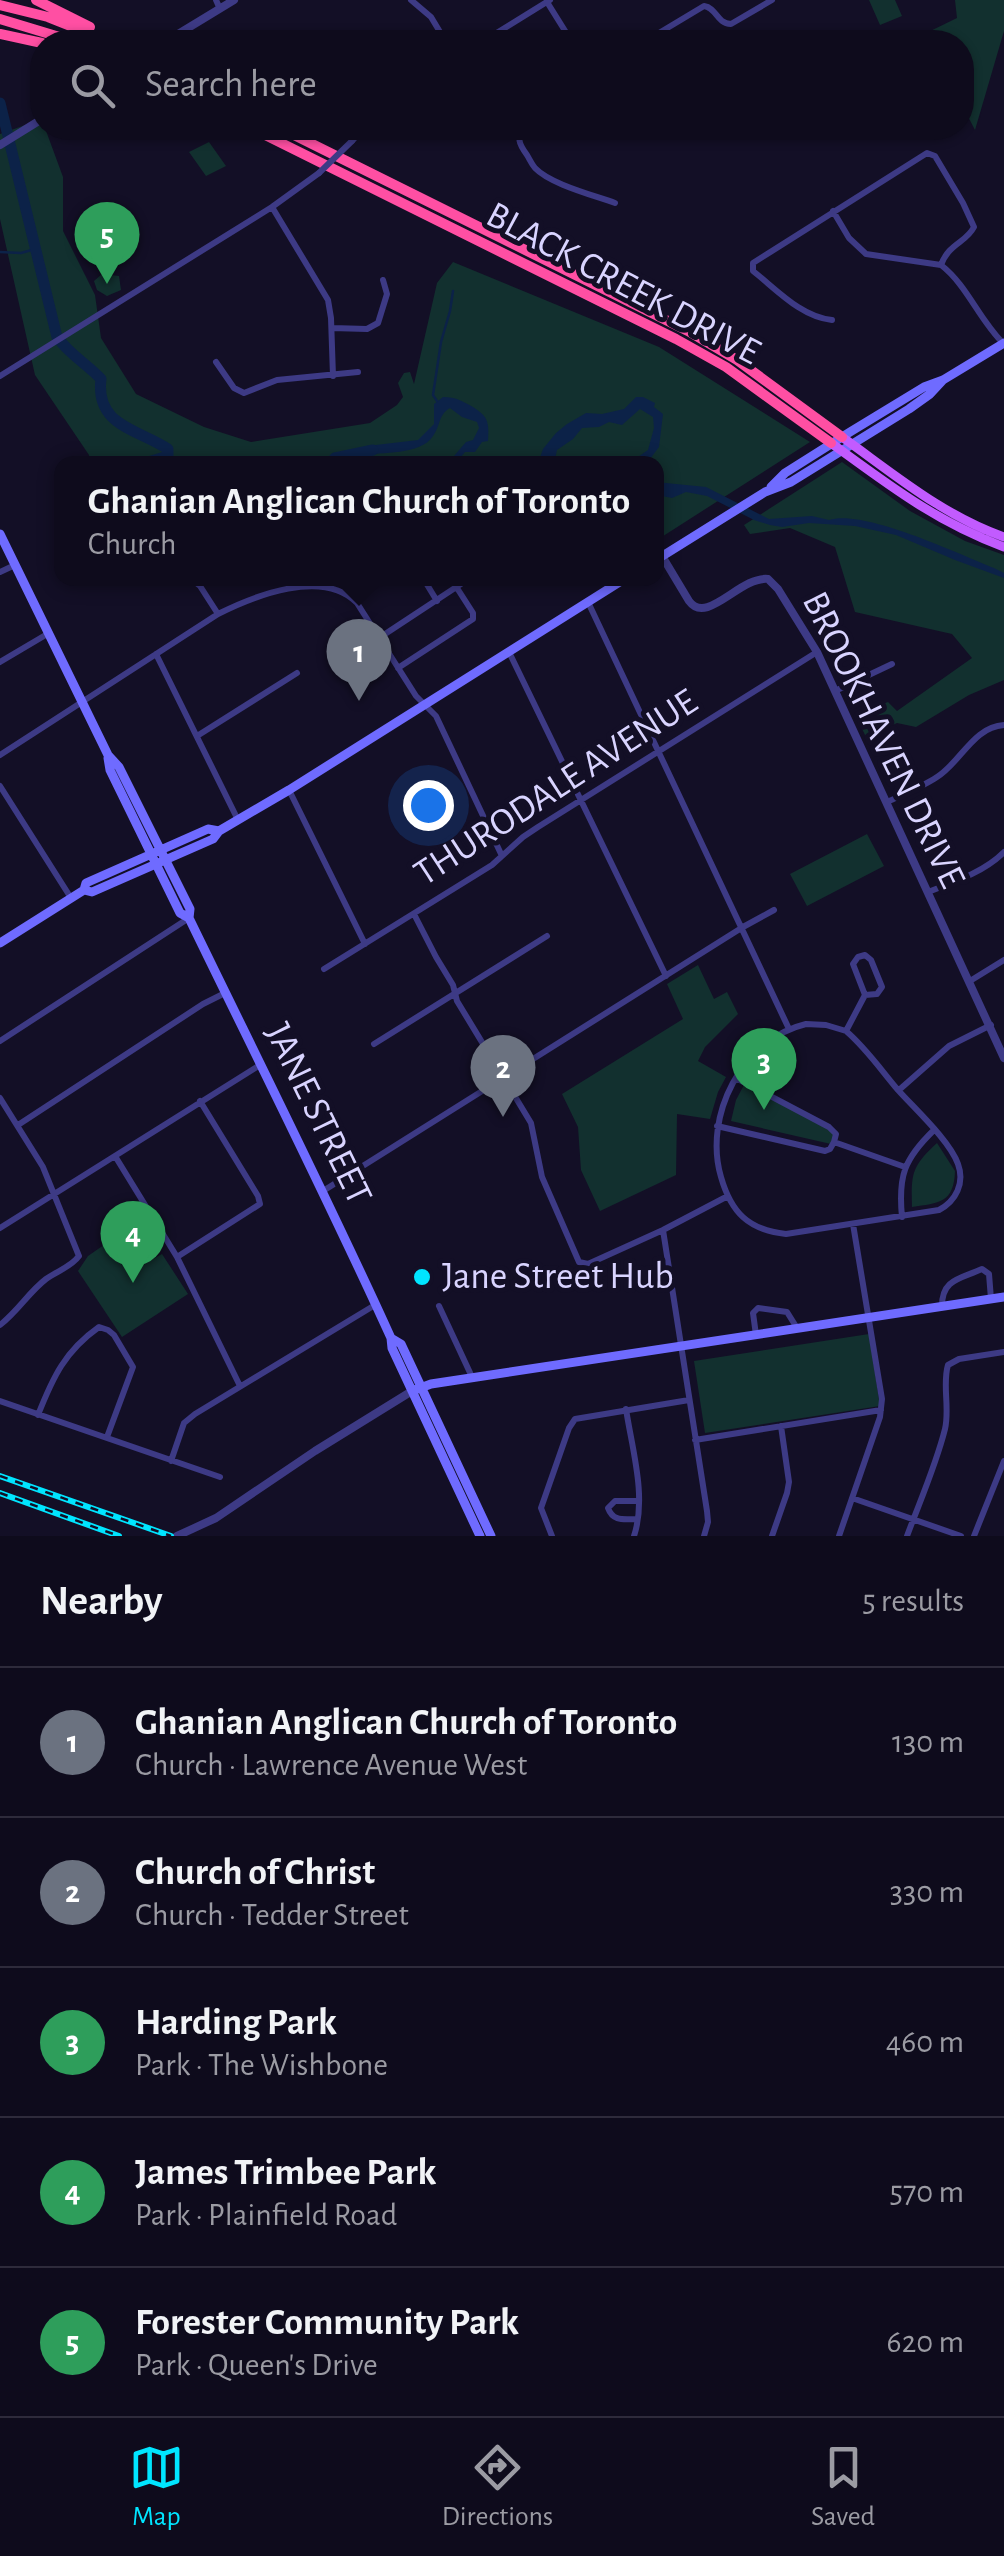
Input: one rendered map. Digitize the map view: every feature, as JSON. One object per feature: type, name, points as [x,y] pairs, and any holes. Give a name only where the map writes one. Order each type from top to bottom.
[{"type":"highway","points":[[36,0],[92,30]]},
{"type":"highway","points":[[0,5],[82,30]]},
{"type":"highway","points":[[0,19],[36,30]]},
{"type":"highway","points":[[0,34],[30,40]]},
{"type":"highway","name":"BLACK CREEK DRIVE","points":[[275,140],[676,339],[726,367],[842,444]]},
{"type":"highway","name":"BLACK CREEK DRIVE","points":[[304,140],[688,331],[737,360],[842,444]]},
{"type":"main road","points":[[664,555],[765,492],[786,472],[842,444],[924,387],[1004,344]]},
{"type":"main road","name":"BLACK CREEK DRIVE","points":[[842,444],[956,516],[1004,537]]},
{"type":"main road","name":"BLACK CREEK DRIVE","points":[[842,444],[919,507],[1004,547]]},
{"type":"main road","name":"JANE STREET","points":[[0,534],[108,755],[110,770],[150,854],[180,914],[190,918]]},
{"type":"main road","points":[[84,890],[92,892],[213,839],[219,831],[613,586]]},
{"type":"main road","name":"JANE STREET","points":[[108,755],[119,766],[190,909],[190,918],[323,1191],[392,1348],[416,1388],[487,1535]]},
{"type":"main road","points":[[0,944],[84,890],[86,883],[208,829],[219,831]]},
{"type":"main road","points":[[416,1388],[1004,1296]]},
{"type":"street","points":[[181,30],[218,4],[234,0]]},
{"type":"street","points":[[411,0],[431,17],[439,30]]},
{"type":"street","points":[[664,30],[704,6],[718,20],[731,24],[772,0]]},
{"type":"street","points":[[501,30],[548,1],[565,30]]},
{"type":"street","points":[[0,145],[30,126]]},
{"type":"street","points":[[0,376],[272,207],[319,173],[352,140]]},
{"type":"street","points":[[518,140],[535,168],[614,203]]},
{"type":"street","points":[[832,320],[808,314],[753,271],[753,262],[930,153],[974,226],[970,234],[950,249],[941,265]]},
{"type":"street","points":[[272,207],[324,291],[332,328],[332,376]]},
{"type":"street","points":[[833,211],[849,238],[866,254],[941,265],[957,280],[991,332],[1004,344]]},
{"type":"street","points":[[332,328],[367,329],[378,323],[387,294],[383,280]]},
{"type":"street","points":[[216,362],[234,388],[244,393],[277,380],[358,372]]},
{"type":"street","points":[[0,572],[15,564]]},
{"type":"street","name":"BROOKHAVEN DRIVE","points":[[664,565],[694,608],[700,610],[753,580],[768,579],[778,589],[836,690],[1004,1058]]},
{"type":"street","points":[[200,586],[218,614]]},
{"type":"street","points":[[342,593],[349,586]]},
{"type":"street","points":[[428,586],[437,602]]},
{"type":"street","points":[[379,638],[460,586]]},
{"type":"street","points":[[0,755],[240,603],[289,587],[342,593],[357,603],[416,696],[436,716],[502,856]]},
{"type":"street","points":[[398,668],[472,619],[474,613],[457,588]]},
{"type":"street","points":[[588,602],[789,1029]]},
{"type":"street","points":[[0,662],[48,634]]},
{"type":"street","points":[[509,652],[666,976]]},
{"type":"street","name":"THURODALE AVENUE","points":[[324,969],[502,856],[523,837],[817,652]]},
{"type":"street","points":[[156,654],[238,821]]},
{"type":"street","points":[[836,690],[892,664]]},
{"type":"street","points":[[198,736],[297,673]]},
{"type":"street","points":[[887,802],[940,775],[976,737],[987,729],[1004,725]]},
{"type":"street","points":[[0,786],[72,898]]},
{"type":"street","points":[[290,790],[366,944]]},
{"type":"street","points":[[928,892],[977,871],[1004,852]]},
{"type":"street","points":[[323,1191],[774,910]]},
{"type":"street","points":[[414,914],[457,1001],[531,1123],[542,1177],[579,1262],[588,1264],[726,1198]]},
{"type":"street","points":[[0,1041],[190,918]]},
{"type":"street","points":[[374,1044],[547,936]]},
{"type":"street","points":[[846,1031],[865,995],[853,964],[865,955],[872,960],[882,987],[877,994],[865,995]]},
{"type":"street","points":[[970,982],[1004,960]]},
{"type":"street","points":[[18,1125],[225,992]]},
{"type":"street","points":[[817,1024],[846,1031],[956,1160],[958,1191],[939,1210],[786,1234],[772,1232],[744,1218],[726,1198],[717,1164],[717,1126],[727,1094],[759,1052],[789,1029],[817,1024]]},
{"type":"street","points":[[899,1090],[949,1046],[990,1026]]},
{"type":"street","points":[[0,1228],[260,1064]]},
{"type":"street","points":[[717,1126],[825,1151],[834,1142],[836,1134],[830,1127],[736,1078]]},
{"type":"street","points":[[0,1098],[35,1152],[78,1250],[75,1262],[46,1279],[0,1325]]},
{"type":"street","points":[[177,1257],[260,1204],[200,1101]]},
{"type":"street","points":[[902,1217],[901,1183],[905,1167],[922,1140],[934,1130]]},
{"type":"street","points":[[834,1142],[905,1167]]},
{"type":"street","points":[[115,1156],[177,1257],[240,1386]]},
{"type":"street","points":[[839,1536],[882,1399],[853,1224]]},
{"type":"street","points":[[662,1230],[707,1511],[704,1536]]},
{"type":"street","points":[[942,1306],[947,1286],[982,1269],[989,1274],[991,1299]]},
{"type":"street","points":[[171,1460],[184,1424],[195,1414],[375,1304]]},
{"type":"street","points":[[439,1306],[472,1379]]},
{"type":"street","points":[[756,1335],[753,1313],[758,1308],[787,1312],[797,1328]]},
{"type":"street","points":[[38,1414],[54,1374],[84,1338],[99,1327],[108,1330],[132,1367],[107,1438]]},
{"type":"street","points":[[908,1536],[946,1425],[948,1365],[959,1359],[1004,1352]]},
{"type":"street","points":[[176,1536],[216,1518],[416,1388]]},
{"type":"street","points":[[0,1400],[220,1477]]},
{"type":"street","points":[[552,1536],[541,1508],[575,1419],[689,1400]]},
{"type":"street","points":[[626,1410],[638,1501],[634,1536]]},
{"type":"street","points":[[695,1440],[881,1410]]},
{"type":"street","points":[[772,1536],[789,1482],[780,1426]]},
{"type":"street","points":[[974,1536],[1004,1461]]},
{"type":"street","points":[[852,1498],[961,1536]]},
{"type":"street","points":[[638,1501],[615,1501],[608,1508],[616,1519],[638,1519]]},
{"type":"green space","points":[[869,0],[895,0],[902,16],[880,25]]},
{"type":"green space","points":[[955,0],[1004,0],[1004,31],[975,130],[974,30],[932,30],[957,18]]},
{"type":"green space","points":[[30,123],[30,140],[49,140],[63,177],[63,231],[95,295],[101,338],[136,394],[204,427],[251,442],[370,423],[403,397],[398,383],[404,373],[410,372],[414,384],[437,283],[453,262],[659,347],[810,442],[664,536],[664,456],[89,456],[35,375],[0,219],[0,134]]},
{"type":"green space","points":[[209,142],[226,166],[206,176],[189,152]]},
{"type":"green space","points":[[102,274],[119,276],[121,290],[107,296],[97,290],[94,281]]},
{"type":"green space","points":[[842,462],[910,511],[965,541],[1004,555],[1004,680],[969,695],[916,727],[897,723],[866,737],[855,714],[888,702],[897,711],[972,658],[952,634],[855,612],[835,547],[790,528],[750,534],[744,525]]},
{"type":"green space","points":[[867,834],[884,866],[807,906],[790,874]]},
{"type":"green space","points":[[698,965],[714,999],[727,992],[738,1014],[705,1047],[698,1061],[726,1077],[710,1119],[677,1114],[676,1175],[600,1211],[581,1170],[578,1127],[562,1094],[683,1019],[667,984]]},
{"type":"green space","points":[[745,1083],[831,1131],[835,1137],[831,1144],[731,1121]]},
{"type":"green space","points":[[937,1143],[955,1171],[952,1190],[943,1200],[912,1207],[915,1171]]},
{"type":"green space","points":[[114,1238],[130,1272],[162,1254],[188,1294],[122,1337],[78,1271],[88,1256]]},
{"type":"green space","points":[[869,1334],[880,1406],[705,1433],[694,1361]]},
{"type":"water","points":[[443,397],[452,398],[478,411],[488,425],[488,441],[482,442],[475,452],[454,456],[473,440],[479,428],[477,422],[450,408],[433,436],[419,447],[361,456],[359,449],[367,446],[418,440],[434,424],[434,404]]},
{"type":"water","points":[[636,397],[643,397],[655,403],[654,407],[663,414],[659,447],[652,456],[639,456],[648,450],[654,428],[653,417],[640,409],[622,425],[609,422],[582,428],[557,450],[556,456],[540,456],[556,433],[586,413],[624,409]]},
{"type":"water","points":[[664,483],[706,487],[769,519],[812,516],[887,526],[994,568],[1004,573],[1004,578],[896,535],[855,526],[809,523],[782,527],[754,520],[707,496],[686,492],[672,498],[664,496]]},
{"type":"waterway","points":[[0,103],[57,337],[101,379],[101,395],[112,417],[168,449],[168,456]]},
{"type":"waterway","points":[[0,252],[35,249]]},
{"type":"waterway","points":[[437,401],[433,395],[453,291]]},
{"type":"waterway","points":[[344,456],[373,450]]},
{"type":"railway","points":[[0,1476],[171,1536]]},
{"type":"railway","points":[[0,1493],[119,1536]]},
{"type":"place","name":"Forester Community Park","points":[[107,284]]},
{"type":"place","name":"Ghanian Anglican Church of Toronto","points":[[359,701]]},
{"type":"place","name":"Harding Park","points":[[764,1110]]},
{"type":"place","name":"Church of Christ","points":[[503,1117]]},
{"type":"place","name":"Jane Street Hub","points":[[422,1277]]},
{"type":"place","name":"James Trimbee Park","points":[[133,1283]]}]
